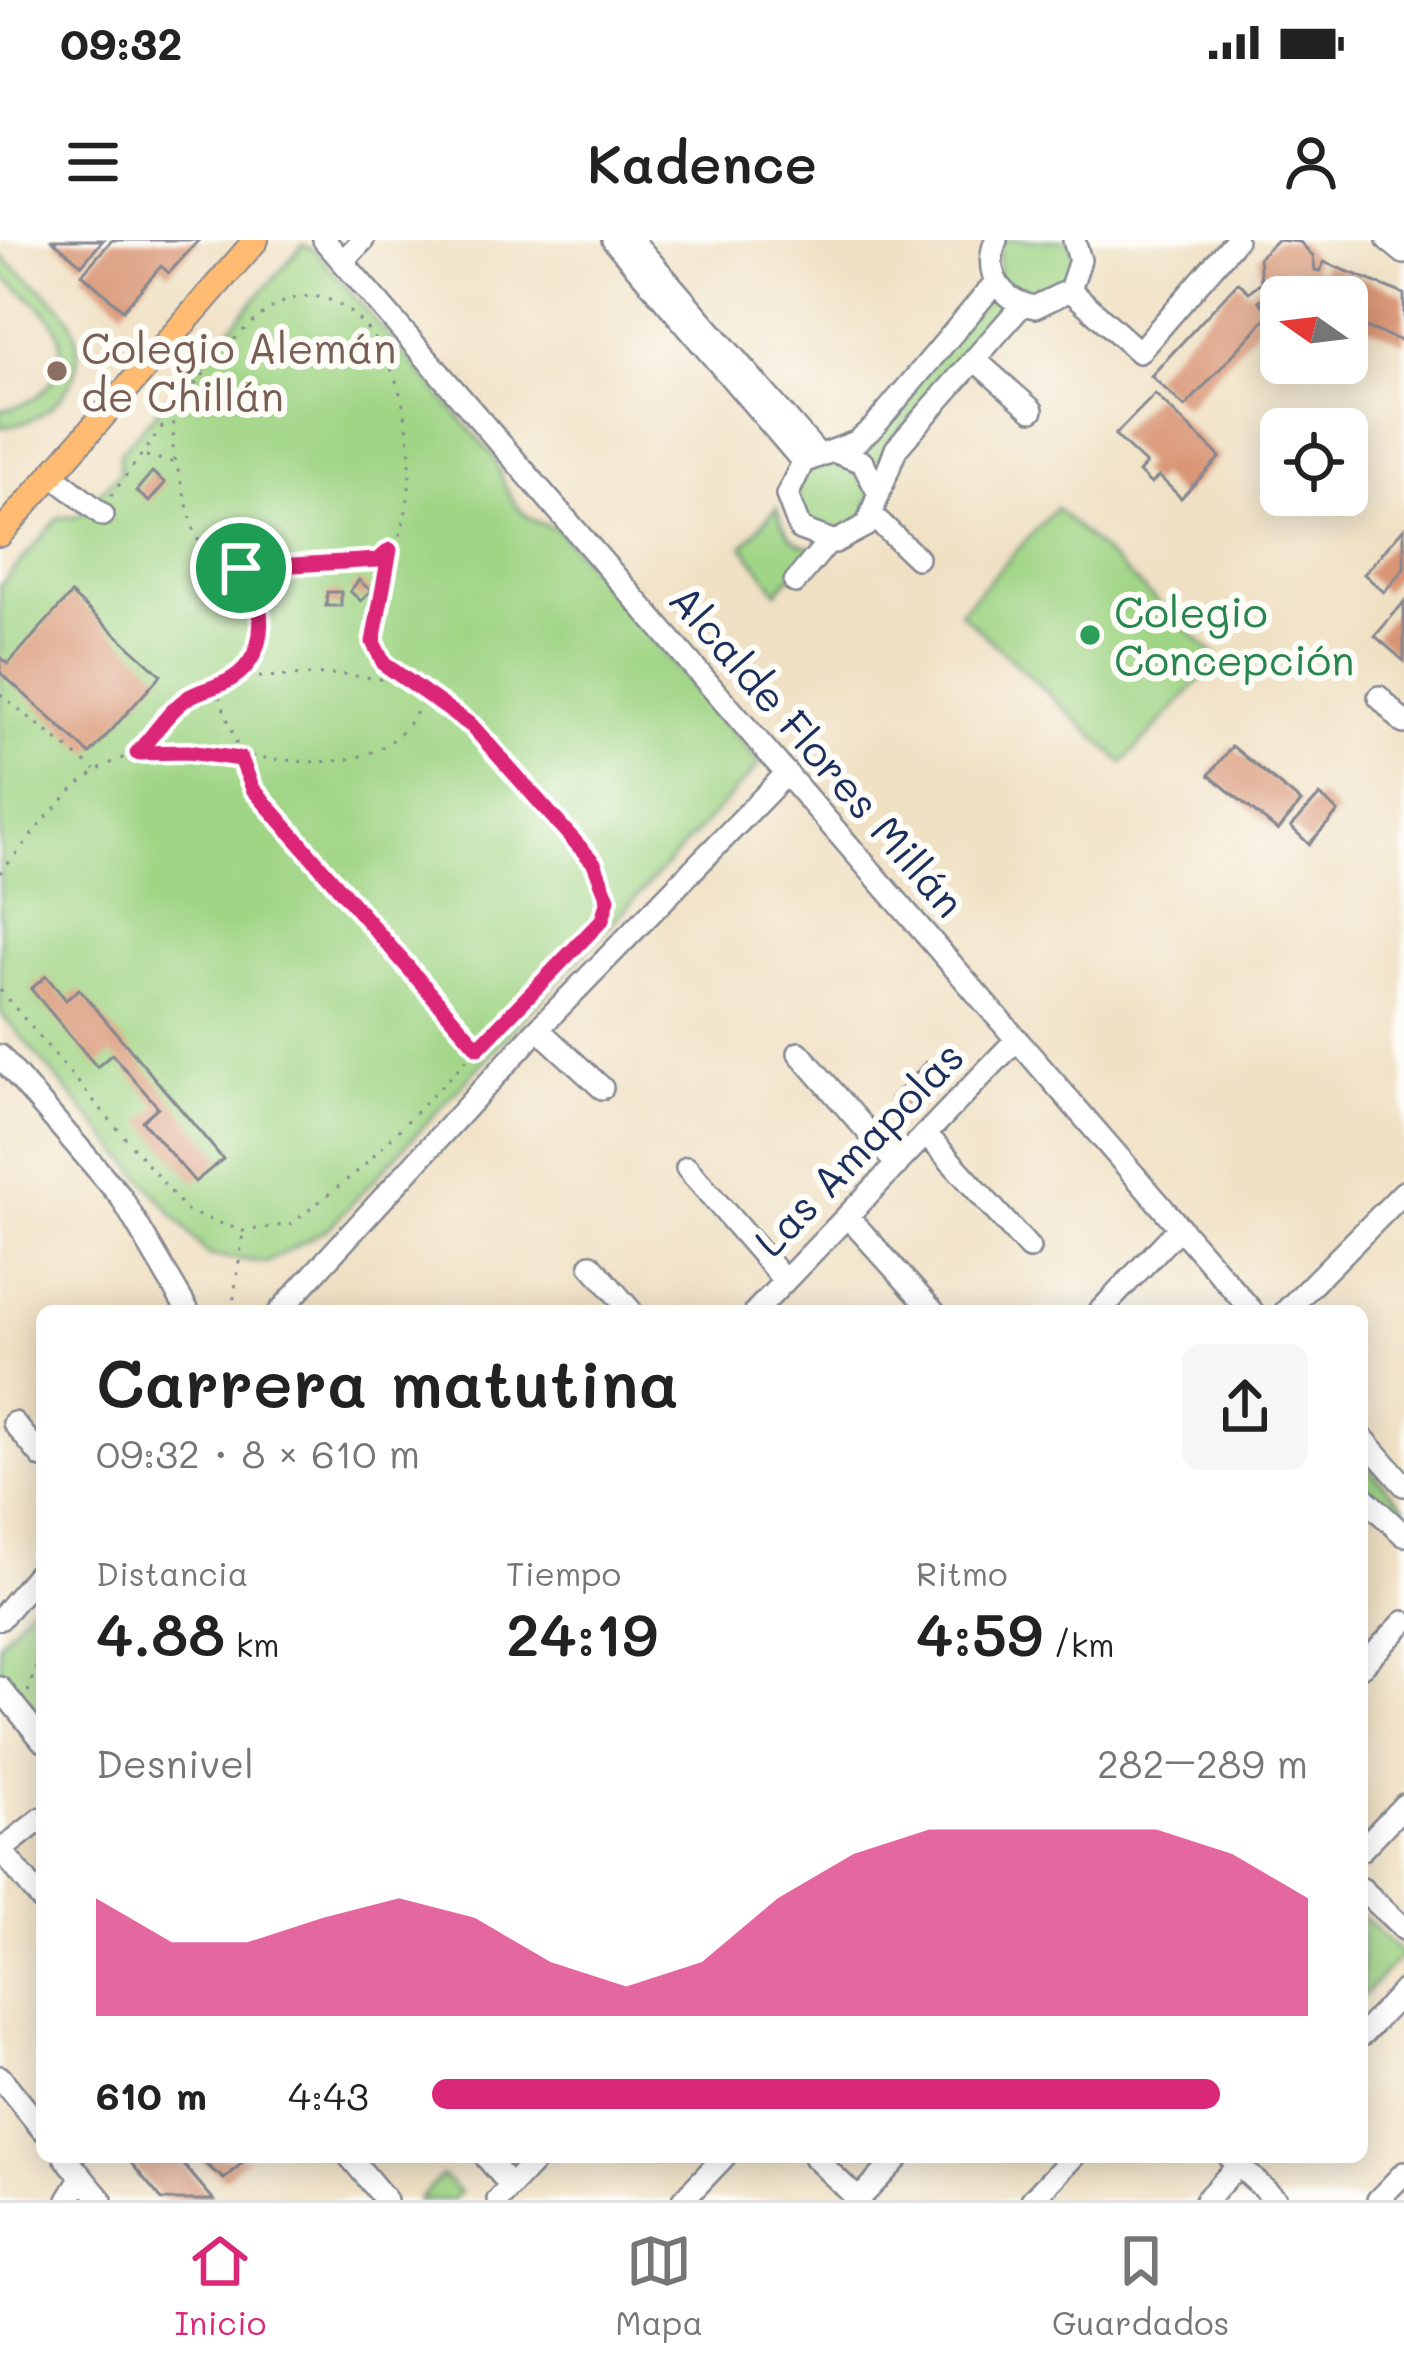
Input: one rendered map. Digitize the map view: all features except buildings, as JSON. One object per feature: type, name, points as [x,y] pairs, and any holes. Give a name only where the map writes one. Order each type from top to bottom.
[{"type":"main road","points":[[0,534],[256,240]]},
{"type":"street","name":"Alcalde Flores Millán","points":[[325,240],[1247,1305]]},
{"type":"street","points":[[343,261],[363,240]]},
{"type":"street","points":[[613,240],[817,455],[862,462],[877,490]]},
{"type":"street","points":[[632,240],[817,455]]},
{"type":"street","points":[[996,240],[990,256],[995,283],[1022,305],[1048,305],[1070,290],[1078,276],[1077,242]]},
{"type":"street","points":[[1070,290],[1139,352],[1236,240]]},
{"type":"street","points":[[1388,240],[1404,253]]},
{"type":"street","points":[[995,283],[873,428],[817,455],[787,495],[790,513],[800,529],[829,541],[852,537],[872,515],[877,490],[896,449],[1022,305]]},
{"type":"street","points":[[974,359],[1032,410]]},
{"type":"street","points":[[52,475],[100,513]]},
{"type":"street","points":[[872,515],[917,558]]},
{"type":"street","points":[[795,582],[829,541]]},
{"type":"street","points":[[1379,697],[1404,723]]},
{"type":"street","points":[[285,1305],[538,1029],[787,773]]},
{"type":"street","points":[[538,1029],[602,1088]]},
{"type":"street","name":"Las Amapolas","points":[[773,1300],[1017,1039]]},
{"type":"street","points":[[800,1053],[897,1165]]},
{"type":"street","points":[[3,1067],[122,1197],[185,1305]]},
{"type":"street","points":[[926,1134],[1029,1248]]},
{"type":"street","points":[[687,1168],[773,1300]]},
{"type":"street","points":[[1292,1305],[1404,1192]]},
{"type":"street","points":[[847,1216],[928,1305]]},
{"type":"street","points":[[1106,1305],[1180,1227]]},
{"type":"street","points":[[591,1265],[626,1305]]},
{"type":"street","points":[[14,1424],[36,1450]]},
{"type":"street","points":[[1368,1444],[1404,1485]]},
{"type":"street","points":[[1368,1502],[1404,1535]]},
{"type":"street","points":[[0,1619],[36,1576]]},
{"type":"street","points":[[1368,1660],[1404,1622]]},
{"type":"street","points":[[0,1688],[36,1733]]},
{"type":"street","points":[[1368,1844],[1404,1805]]},
{"type":"street","points":[[36,1823],[1,1850],[36,1893]]},
{"type":"street","points":[[1368,1895],[1404,1928]]},
{"type":"street","points":[[1368,2029],[1404,1990]]},
{"type":"street","points":[[0,2077],[36,2121]]},
{"type":"street","points":[[68,2200],[93,2193],[70,2163]]},
{"type":"street","points":[[355,2163],[386,2200]]},
{"type":"street","points":[[489,2163],[504,2193],[532,2163]]},
{"type":"street","points":[[683,2200],[718,2163]]},
{"type":"street","points":[[820,2163],[859,2200],[893,2163]]},
{"type":"street","points":[[1032,2200],[1067,2163]]},
{"type":"street","points":[[1206,2200],[1237,2163]]},
{"type":"street","points":[[1242,2163],[1276,2200]]},
{"type":"street","points":[[1378,2200],[1404,2173]]},
{"type":"path","points":[[100,513],[174,410],[255,319],[285,300],[308,294],[346,308],[368,328],[397,381],[408,495],[402,531],[378,560],[241,568]]},
{"type":"path","points":[[174,410],[176,463],[196,538],[241,568],[253,582],[262,614],[253,657],[233,678]]},
{"type":"path","points":[[144,455],[176,463]]},
{"type":"path","points":[[0,990],[188,1212],[243,1231],[291,1224],[363,1167],[602,920],[608,899],[594,863],[472,726],[384,664],[373,642],[390,550]]},
{"type":"path","points":[[137,753],[187,698],[233,678],[338,674],[410,683]]},
{"type":"path","points":[[215,685],[253,789],[478,1048]]},
{"type":"path","points":[[0,694],[96,771]]},
{"type":"path","points":[[0,873],[67,795],[96,771],[137,753],[188,752],[241,759],[370,758],[413,724],[426,694]]},
{"type":"path","points":[[233,1305],[243,1231]]},
{"type":"path","points":[[16,1708],[36,1671]]},
{"type":"green space","points":[[1001,240],[1071,240],[1076,271],[1039,303],[998,277]]},
{"type":"green space","points":[[303,245],[314,250],[495,458],[522,512],[556,528],[760,764],[329,1228],[266,1263],[208,1255],[0,1012],[0,586],[59,517],[77,517],[120,472],[120,453]]},
{"type":"green space","name":"Colegio Alemán de Chillán","points":[[0,255],[64,311],[77,339],[78,358],[65,392],[52,406],[37,417],[0,427],[0,409],[28,402],[50,383],[61,357],[61,343],[52,320],[0,274]]},
{"type":"green space","points":[[995,286],[1015,303],[895,436],[874,478],[861,455],[860,441]]},
{"type":"green space","points":[[821,456],[854,462],[872,490],[863,522],[833,536],[803,524],[796,477]]},
{"type":"green space","points":[[777,507],[789,534],[815,548],[777,592],[743,546]]},
{"type":"green space","name":"Colegio Concepción","points":[[1056,508],[1219,659],[1123,763],[960,612]]},
{"type":"green space","points":[[1368,1467],[1404,1506],[1404,1523],[1368,1488]]},
{"type":"green space","points":[[36,1600],[36,1720],[0,1676],[0,1642]]},
{"type":"green space","points":[[1368,1922],[1402,1955],[1368,1991]]},
{"type":"green space","points":[[442,2175],[460,2192],[452,2200],[418,2200]]},
{"type":"place","name":"Colegio Alemán de Chillán","points":[[57,371]]},
{"type":"place","name":"Colegio Concepción","points":[[1090,635]]},
{"type":"route","points":[[390,550],[373,642],[384,664],[472,726],[594,863],[605,883],[608,899],[602,920],[478,1048],[253,789],[241,759],[188,752],[137,753],[187,698],[233,678],[253,657],[262,614],[253,582],[241,568],[378,560],[390,550]]}]
